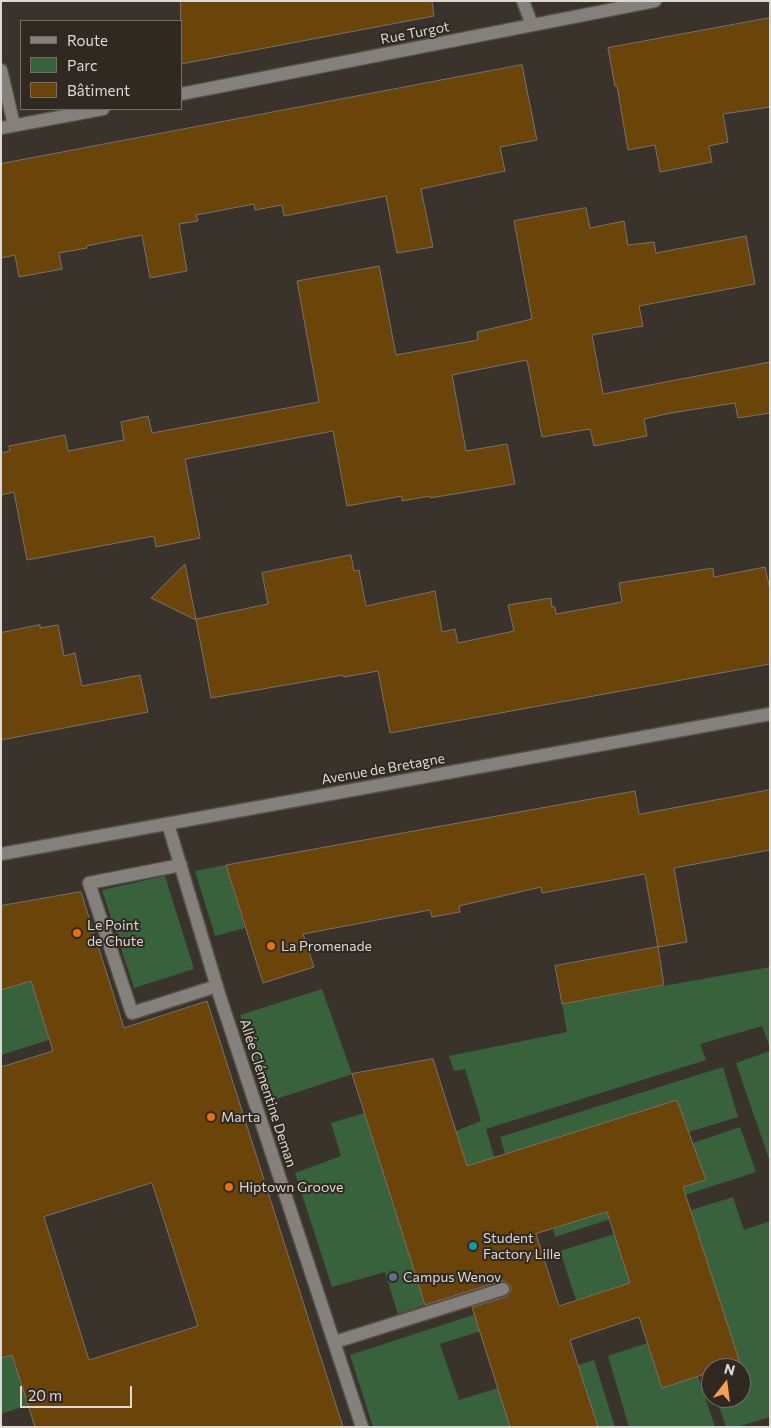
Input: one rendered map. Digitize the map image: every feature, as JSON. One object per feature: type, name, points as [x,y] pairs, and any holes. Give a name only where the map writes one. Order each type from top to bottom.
[{"type":"street","points":[[523,1],[532,25]]},
{"type":"street","name":"Rue Turgot","points":[[182,94],[655,1]]},
{"type":"street","points":[[1,70],[14,126]]},
{"type":"street","points":[[1,128],[98,110]]},
{"type":"street","name":"Avenue de Bretagne","points":[[1,854],[770,714]]},
{"type":"street","name":"Allée Clémentine Deman","points":[[168,824],[217,986],[362,1427]]},
{"type":"street","points":[[181,864],[89,883],[132,1013],[217,986]]},
{"type":"street","points":[[335,1342],[503,1289]]},
{"type":"green space","points":[[226,865],[245,928],[215,936],[195,871]]},
{"type":"green space","points":[[165,876],[194,969],[134,988],[102,890]]},
{"type":"green space","points":[[770,967],[770,1048],[762,1026],[700,1044],[706,1060],[486,1129],[499,1173],[472,1182],[456,1131],[481,1121],[465,1069],[454,1071],[449,1056],[567,1032],[562,1004]]},
{"type":"green space","points":[[31,981],[49,1040],[1,1055],[1,990]]},
{"type":"green space","points":[[322,989],[352,1074],[267,1102],[240,1015]]},
{"type":"green space","points":[[770,1051],[770,1162],[736,1063]]},
{"type":"green space","points":[[723,1067],[738,1117],[689,1132],[677,1100],[505,1154],[500,1137]]},
{"type":"green space","points":[[364,1113],[425,1305],[398,1314],[385,1272],[332,1287],[295,1173],[341,1156],[331,1123]]},
{"type":"green space","points":[[740,1127],[756,1172],[555,1237],[553,1229],[706,1180],[693,1143]]},
{"type":"green space","points":[[733,1197],[744,1230],[770,1221],[770,1417],[737,1427],[726,1427],[719,1408],[751,1408],[751,1358],[738,1358],[693,1220],[617,1243],[630,1283],[576,1300],[560,1251]]},
{"type":"green space","points":[[507,1304],[512,1321],[440,1344],[459,1400],[498,1388],[510,1427],[373,1427],[350,1355]]},
{"type":"green space","points":[[647,1343],[662,1387],[698,1376],[701,1385],[701,1408],[709,1408],[715,1427],[629,1427],[608,1356]]},
{"type":"green space","points":[[12,1355],[28,1405],[1,1414],[1,1358]]},
{"type":"green space","points":[[594,1360],[615,1427],[598,1427],[578,1365]]},
{"type":"building","points":[[181,1],[432,1],[434,16],[182,64]]},
{"type":"building","points":[[770,18],[770,107],[723,114],[728,142],[709,146],[712,162],[660,172],[655,145],[628,150],[617,86],[615,86],[608,48]]},
{"type":"building","points":[[522,65],[537,140],[500,147],[505,171],[421,189],[433,247],[397,253],[386,196],[284,216],[282,205],[255,210],[254,204],[196,215],[198,221],[179,224],[187,271],[150,278],[142,235],[59,253],[62,269],[19,277],[15,255],[1,258],[1,164]]},
{"type":"building","points":[[586,208],[590,228],[624,221],[628,245],[654,242],[656,253],[746,236],[755,284],[639,306],[643,326],[592,335],[603,394],[770,362],[770,413],[738,418],[735,403],[671,413],[644,419],[647,436],[594,446],[590,429],[542,437],[527,360],[452,375],[466,451],[507,444],[515,484],[430,498],[430,496],[402,501],[402,496],[347,506],[333,431],[185,459],[200,538],[156,547],[154,536],[27,560],[14,492],[1,495],[1,453],[10,451],[9,446],[65,435],[68,451],[124,440],[121,422],[148,416],[152,433],[319,402],[297,281],[379,266],[396,355],[478,340],[477,332],[532,319],[514,221]]},
{"type":"building","points":[[351,555],[354,571],[359,570],[366,606],[435,591],[442,632],[455,629],[458,643],[514,631],[508,605],[551,598],[552,607],[555,607],[556,614],[622,602],[619,583],[713,568],[714,577],[765,567],[770,589],[770,664],[390,733],[378,671],[344,677],[343,675],[211,698],[196,620],[151,598],[185,564],[196,619],[268,604],[262,573]]},
{"type":"building","points":[[40,625],[40,628],[58,625],[64,656],[75,653],[82,686],[140,675],[148,712],[1,740],[1,633]]},
{"type":"building","points":[[770,790],[770,850],[674,868],[687,942],[658,947],[645,874],[542,893],[541,887],[459,906],[460,912],[432,917],[430,910],[303,934],[314,967],[263,983],[226,865],[635,791],[639,814]]},
{"type":"building","points":[[81,892],[124,1028],[207,1001],[343,1427],[35,1427],[12,1355],[1,1358],[1,1067],[53,1051],[31,981],[1,990],[1,906]],"holes":[[[152,1183],[198,1326],[89,1360],[44,1217]]]},
{"type":"building","points":[[658,947],[664,985],[562,1004],[555,966]]},
{"type":"building","name":"Student Factory Lille","points":[[433,1059],[467,1166],[677,1100],[706,1180],[683,1187],[738,1358],[701,1358],[701,1375],[662,1388],[639,1317],[570,1340],[598,1427],[510,1427],[472,1307],[506,1297],[511,1291],[511,1286],[505,1281],[501,1281],[425,1305],[352,1074]],"holes":[[[607,1212],[630,1283],[559,1306],[536,1234]]]},
{"type":"place","name":"Le Point de Chute","points":[[77,933]]},
{"type":"place","name":"La Promenade","points":[[271,946]]},
{"type":"place","name":"Marta","points":[[211,1117]]},
{"type":"place","name":"Hiptown Groove","points":[[229,1187]]},
{"type":"place","name":"Student Factory Lille","points":[[473,1246]]},
{"type":"place","name":"Campus Wenov","points":[[393,1277]]}]
